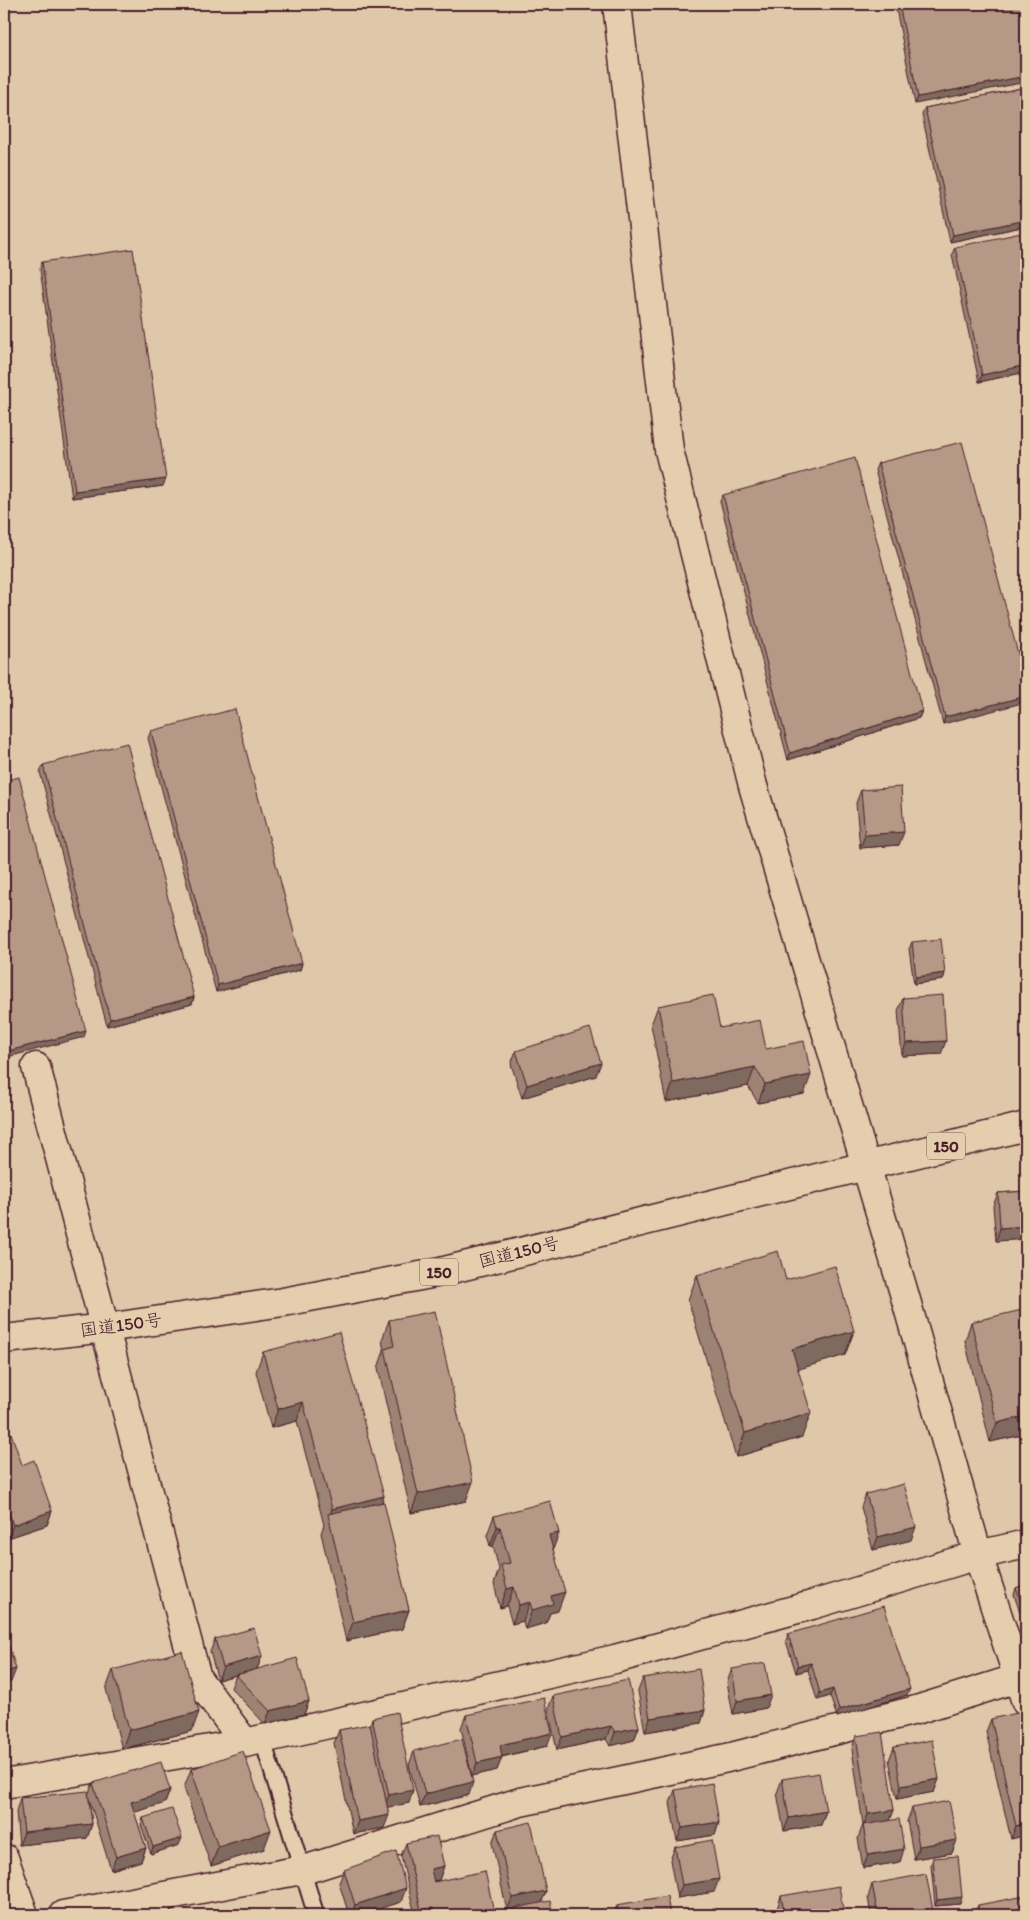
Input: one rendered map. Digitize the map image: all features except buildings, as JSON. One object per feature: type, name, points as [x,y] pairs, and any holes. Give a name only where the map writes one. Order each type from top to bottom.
[{"type":"main road","points":[[63,1915],[161,1906],[303,1870],[520,1802],[726,1758],[916,1710],[1022,1690],[978,1555],[866,1166],[753,786],[669,450],[617,4]]},
{"type":"main road","points":[[36,1067],[197,1678],[253,1740]]},
{"type":"main road","name":"国道150号","points":[[4,1339],[106,1328],[283,1302],[436,1273],[1026,1126]]},
{"type":"main road","points":[[4,1784],[253,1740],[615,1659],[812,1605],[978,1555],[1026,1544]]},
{"type":"main road","points":[[4,1858],[24,1915]]},
{"type":"lane","points":[[253,1740],[303,1870],[316,1915]]}]
